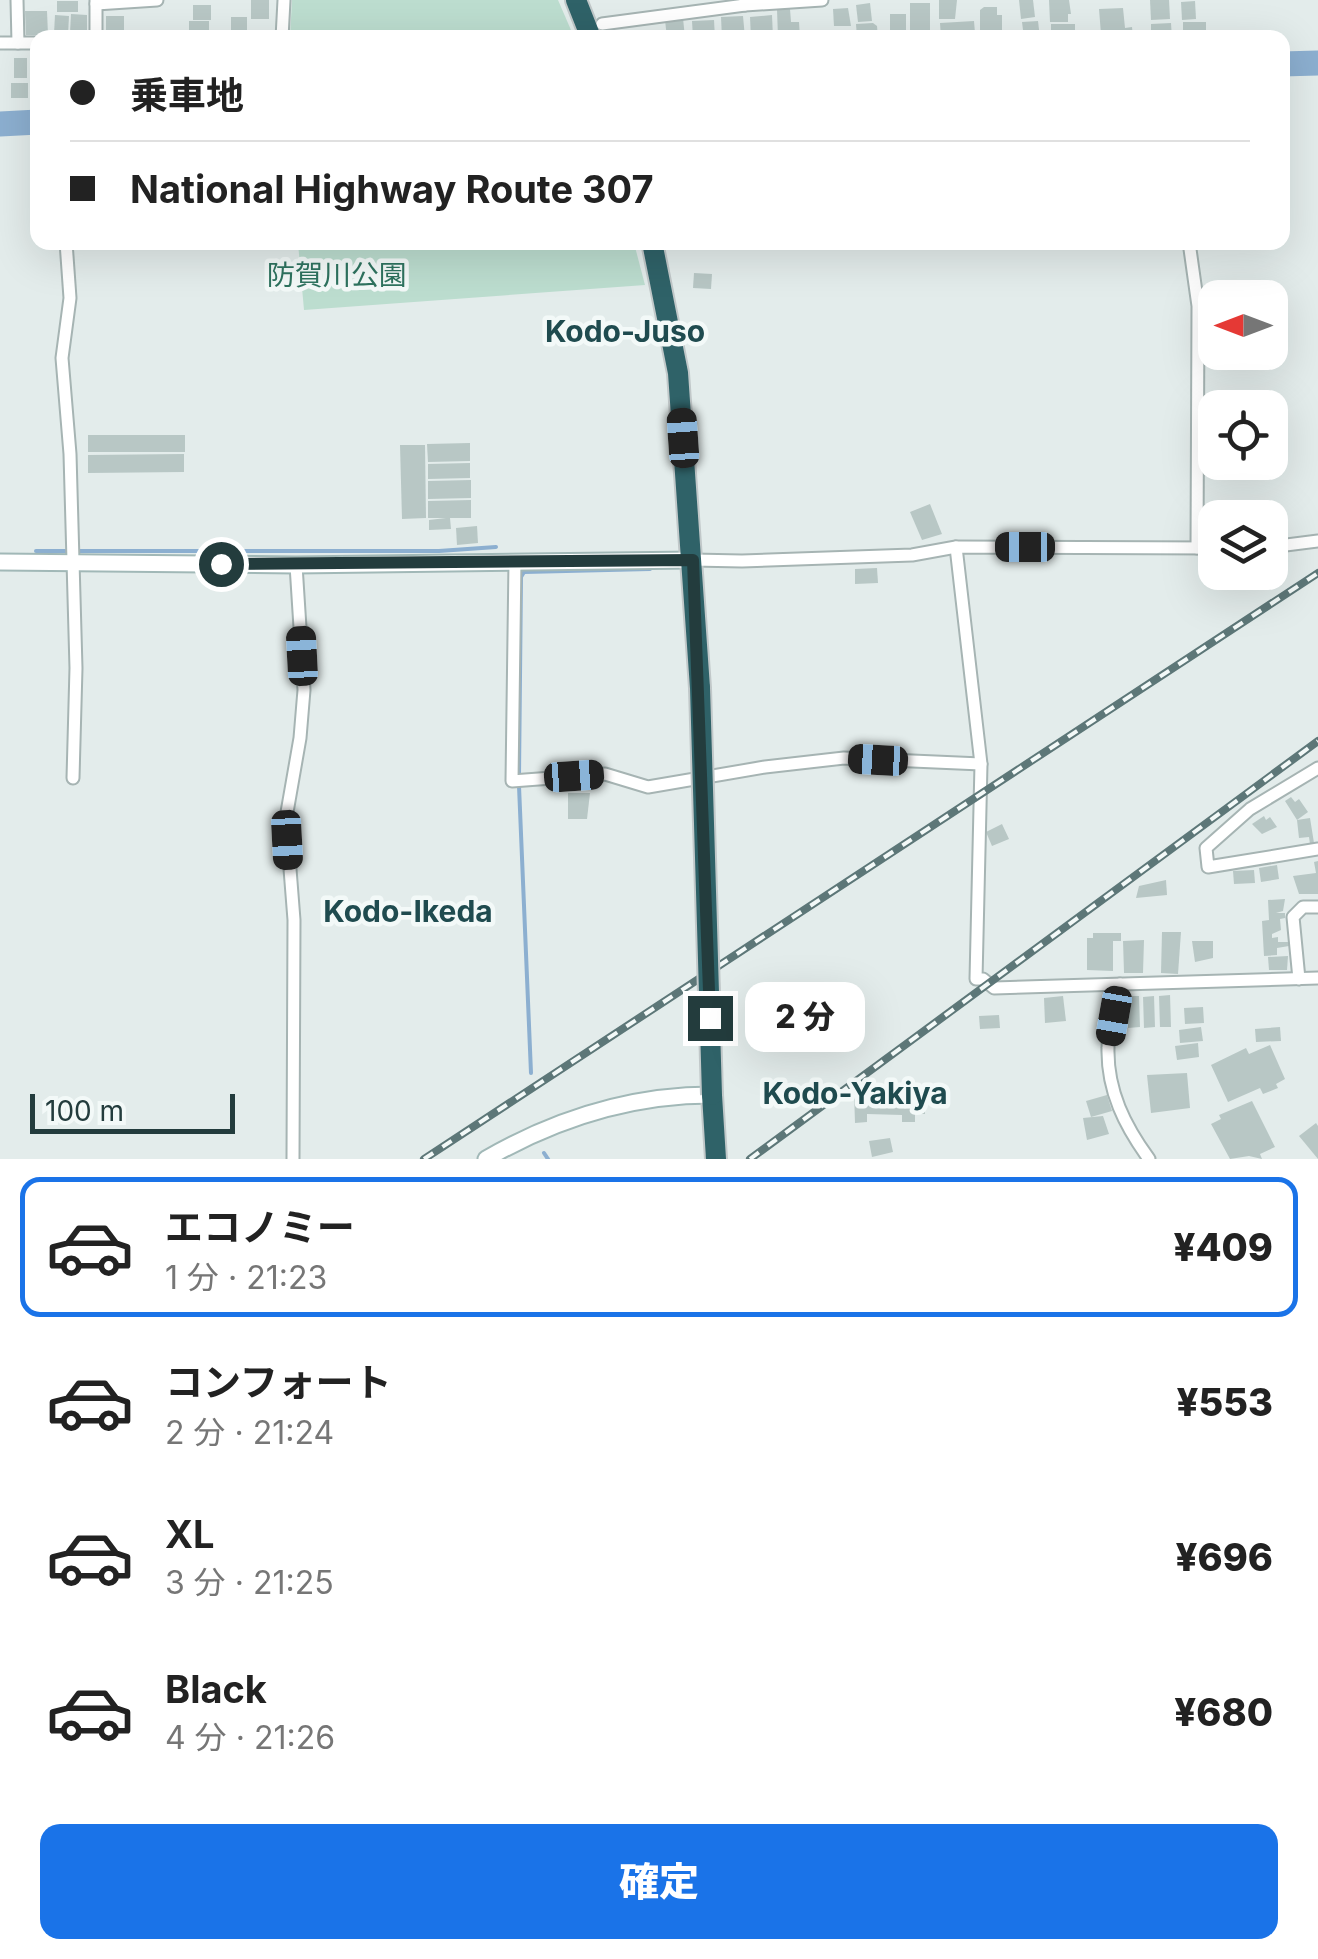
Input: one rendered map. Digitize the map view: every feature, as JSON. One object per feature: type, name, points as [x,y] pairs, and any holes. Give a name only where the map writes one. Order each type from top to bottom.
[{"type":"highway","points":[[576,0],[595,30]]},
{"type":"highway","points":[[654,250],[678,373],[693,560],[716,1159]]},
{"type":"street","points":[[18,0],[18,43]]},
{"type":"street","points":[[96,30],[96,2],[156,0]]},
{"type":"street","points":[[282,30],[284,0]]},
{"type":"street","points":[[601,30],[745,3],[822,0]]},
{"type":"street","points":[[0,43],[30,43]]},
{"type":"street","points":[[67,250],[70,298],[62,358],[70,454],[76,668],[73,778]]},
{"type":"street","points":[[0,562],[742,561],[912,555],[956,547],[1196,548],[1198,306],[1190,250]]},
{"type":"street","points":[[1288,545],[1318,541]]},
{"type":"street","points":[[956,547],[982,764],[976,980],[994,988],[1318,978]]},
{"type":"street","points":[[514,560],[512,781],[605,774],[648,788],[765,766],[844,758],[982,764]]},
{"type":"street","points":[[293,1159],[294,920],[286,818],[304,690],[296,564]]},
{"type":"street","points":[[1318,768],[1250,809],[1206,848],[1208,867],[1318,849]]},
{"type":"street","points":[[1298,979],[1293,918],[1303,907],[1318,908]]},
{"type":"street","points":[[1120,984],[1108,1048],[1116,1100],[1123,1124],[1149,1159]]},
{"type":"street","points":[[486,1159],[546,1128],[606,1107],[636,1100],[712,1095]]},
{"type":"green space","points":[[292,0],[558,0],[571,30],[290,30]]},
{"type":"green space","name":"防賀川公園","points":[[299,250],[636,250],[645,285],[304,310]]},
{"type":"building","points":[[251,0],[269,0],[269,19],[251,19]]},
{"type":"building","points":[[939,0],[957,0],[955,19],[939,19]]},
{"type":"building","points":[[1019,0],[1033,0],[1035,17],[1021,19]]},
{"type":"building","points":[[1049,0],[1069,0],[1068,22],[1050,22]]},
{"type":"building","points":[[1150,0],[1169,0],[1170,19],[1151,20]]},
{"type":"building","points":[[57,1],[78,1],[78,12],[57,12]]},
{"type":"building","points":[[1195,1],[1196,19],[1182,20],[1181,2]]},
{"type":"building","points":[[870,3],[872,21],[858,22],[856,5]]},
{"type":"building","points":[[910,3],[930,3],[930,30],[910,30]]},
{"type":"building","points":[[193,5],[211,5],[211,20],[193,20]]},
{"type":"building","points":[[997,7],[997,15],[1002,15],[1002,30],[980,30],[980,10]]},
{"type":"building","points":[[848,8],[851,26],[834,26],[833,9]]},
{"type":"building","points":[[1123,8],[1125,28],[1132,30],[1101,30],[1099,9]]},
{"type":"building","points":[[777,9],[790,9],[791,22],[799,22],[800,30],[778,30]]},
{"type":"building","points":[[25,11],[47,11],[48,30],[30,30],[30,35],[26,35]]},
{"type":"building","points":[[71,14],[87,15],[87,30],[70,30]]},
{"type":"building","points":[[890,14],[906,14],[906,30],[890,30]]},
{"type":"building","points":[[55,15],[69,16],[68,30],[54,30]]},
{"type":"building","points":[[772,15],[773,30],[751,30],[750,17]]},
{"type":"building","points":[[106,16],[124,16],[124,30],[106,30]]},
{"type":"building","points":[[743,16],[744,30],[722,30],[721,17]]},
{"type":"building","points":[[231,17],[247,17],[247,30],[231,30]]},
{"type":"building","points":[[683,18],[684,30],[666,30],[665,20]]},
{"type":"building","points":[[714,20],[715,30],[693,30],[692,21]]},
{"type":"building","points":[[189,21],[209,21],[209,30],[189,30]]},
{"type":"building","points":[[974,21],[975,30],[940,30],[940,23]]},
{"type":"building","points":[[1038,21],[1039,30],[1023,30],[1022,22]]},
{"type":"building","points":[[1183,22],[1206,22],[1206,30],[1183,30]]},
{"type":"building","points":[[873,23],[877,30],[856,30],[856,24]]},
{"type":"building","points":[[1171,23],[1171,30],[1151,30],[1151,24]]},
{"type":"building","points":[[1051,24],[1075,24],[1075,30],[1051,30]]},
{"type":"building","points":[[14,58],[27,58],[27,78],[14,78]]},
{"type":"building","points":[[11,83],[28,83],[28,98],[11,98]]},
{"type":"building","points":[[694,273],[712,274],[711,289],[693,288]]},
{"type":"building","points":[[88,435],[185,435],[185,452],[88,452]]},
{"type":"building","points":[[470,443],[470,461],[428,462],[427,444]]},
{"type":"building","points":[[400,445],[425,445],[426,518],[402,519]]},
{"type":"building","points":[[184,454],[184,472],[88,473],[88,455]]},
{"type":"building","points":[[470,463],[470,478],[428,479],[428,464]]},
{"type":"building","points":[[471,480],[471,498],[428,499],[428,481]]},
{"type":"building","points":[[471,500],[471,518],[450,518],[451,529],[429,530],[429,520],[446,518],[428,518],[428,501]]},
{"type":"building","points":[[930,504],[942,534],[922,540],[910,512]]},
{"type":"building","points":[[477,526],[478,543],[457,545],[456,528]]},
{"type":"building","points":[[877,568],[878,583],[855,584],[855,569]]},
{"type":"building","points":[[568,793],[590,793],[587,819],[568,819]]},
{"type":"building","points":[[1291,797],[1295,802],[1299,799],[1308,812],[1297,820],[1285,801]]},
{"type":"building","points":[[1264,816],[1266,820],[1270,817],[1277,827],[1262,834],[1252,824]]},
{"type":"building","points":[[1310,818],[1314,843],[1310,844],[1309,837],[1299,838],[1297,820]]},
{"type":"building","points":[[1002,824],[1009,839],[992,846],[986,832]]},
{"type":"building","points":[[1318,861],[1318,894],[1299,894],[1293,876],[1316,873],[1314,862]]},
{"type":"building","points":[[1277,865],[1279,879],[1261,882],[1259,868]]},
{"type":"building","points":[[1254,870],[1255,883],[1234,884],[1233,871]]},
{"type":"building","points":[[1166,880],[1167,895],[1136,898],[1139,886]]},
{"type":"building","points":[[1285,899],[1283,911],[1276,913],[1285,913],[1285,918],[1280,919],[1281,930],[1272,938],[1289,942],[1289,946],[1277,948],[1277,955],[1264,956],[1262,921],[1269,920],[1268,900]]},
{"type":"building","points":[[1162,932],[1181,932],[1178,974],[1161,973]]},
{"type":"building","points":[[1093,933],[1121,933],[1121,941],[1113,941],[1113,971],[1087,970],[1087,938],[1093,938]]},
{"type":"building","points":[[1144,940],[1143,973],[1124,973],[1123,941]]},
{"type":"building","points":[[1192,941],[1213,941],[1213,958],[1195,962]]},
{"type":"building","points":[[1288,956],[1287,970],[1269,970],[1268,957]]},
{"type":"building","points":[[1170,995],[1171,1027],[1160,1027],[1159,996]]},
{"type":"building","points":[[1063,996],[1066,1021],[1045,1023],[1044,998]]},
{"type":"building","points":[[1127,996],[1139,996],[1140,1027],[1128,1028]]},
{"type":"building","points":[[1154,996],[1155,1027],[1144,1028],[1143,997]]},
{"type":"building","points":[[1203,1007],[1204,1023],[1185,1024],[1184,1008]]},
{"type":"building","points":[[999,1015],[1000,1028],[980,1029],[979,1016]]},
{"type":"building","points":[[1201,1027],[1203,1041],[1180,1043],[1179,1030]]},
{"type":"building","points":[[1280,1027],[1281,1041],[1256,1042],[1255,1029]]},
{"type":"building","points":[[1198,1043],[1199,1057],[1177,1060],[1175,1046]]},
{"type":"building","points":[[1270,1045],[1285,1079],[1276,1084],[1278,1088],[1263,1094],[1260,1088],[1228,1102],[1211,1065],[1246,1048],[1249,1054]]},
{"type":"building","points":[[1187,1073],[1190,1108],[1151,1113],[1147,1075]]},
{"type":"building","points":[[924,1089],[925,1114],[915,1114],[915,1122],[902,1122],[902,1115],[867,1114],[867,1122],[855,1123],[854,1092]]},
{"type":"building","points":[[1107,1095],[1112,1111],[1091,1117],[1086,1101]]},
{"type":"building","points":[[1252,1101],[1275,1147],[1260,1154],[1262,1159],[1230,1159],[1211,1124],[1221,1119],[1219,1115]]},
{"type":"building","points":[[1103,1116],[1109,1134],[1087,1140],[1083,1118]]},
{"type":"building","points":[[1316,1123],[1318,1126],[1318,1159],[1299,1136]]},
{"type":"building","points":[[890,1138],[893,1152],[872,1157],[869,1141]]},
{"type":"waterway","points":[[1290,64],[1318,63]]},
{"type":"waterway","points":[[0,124],[30,122]]},
{"type":"waterway","points":[[36,551],[439,551],[496,547]]},
{"type":"waterway","points":[[519,776],[524,572],[650,569]]},
{"type":"waterway","points":[[519,786],[531,1073]]},
{"type":"waterway","points":[[544,1153],[548,1159]]},
{"type":"railway","points":[[424,1159],[1318,573]]},
{"type":"railway","points":[[750,1159],[1318,741]]},
{"type":"district","name":"Kodo-Juso","points":[[625,332]]},
{"type":"district","name":"Kodo-Ikeda","points":[[408,912]]},
{"type":"district","name":"Kodo-Yakiya","points":[[855,1094]]},
{"type":"route","points":[[221,564],[693,560],[710,1018]]}]
